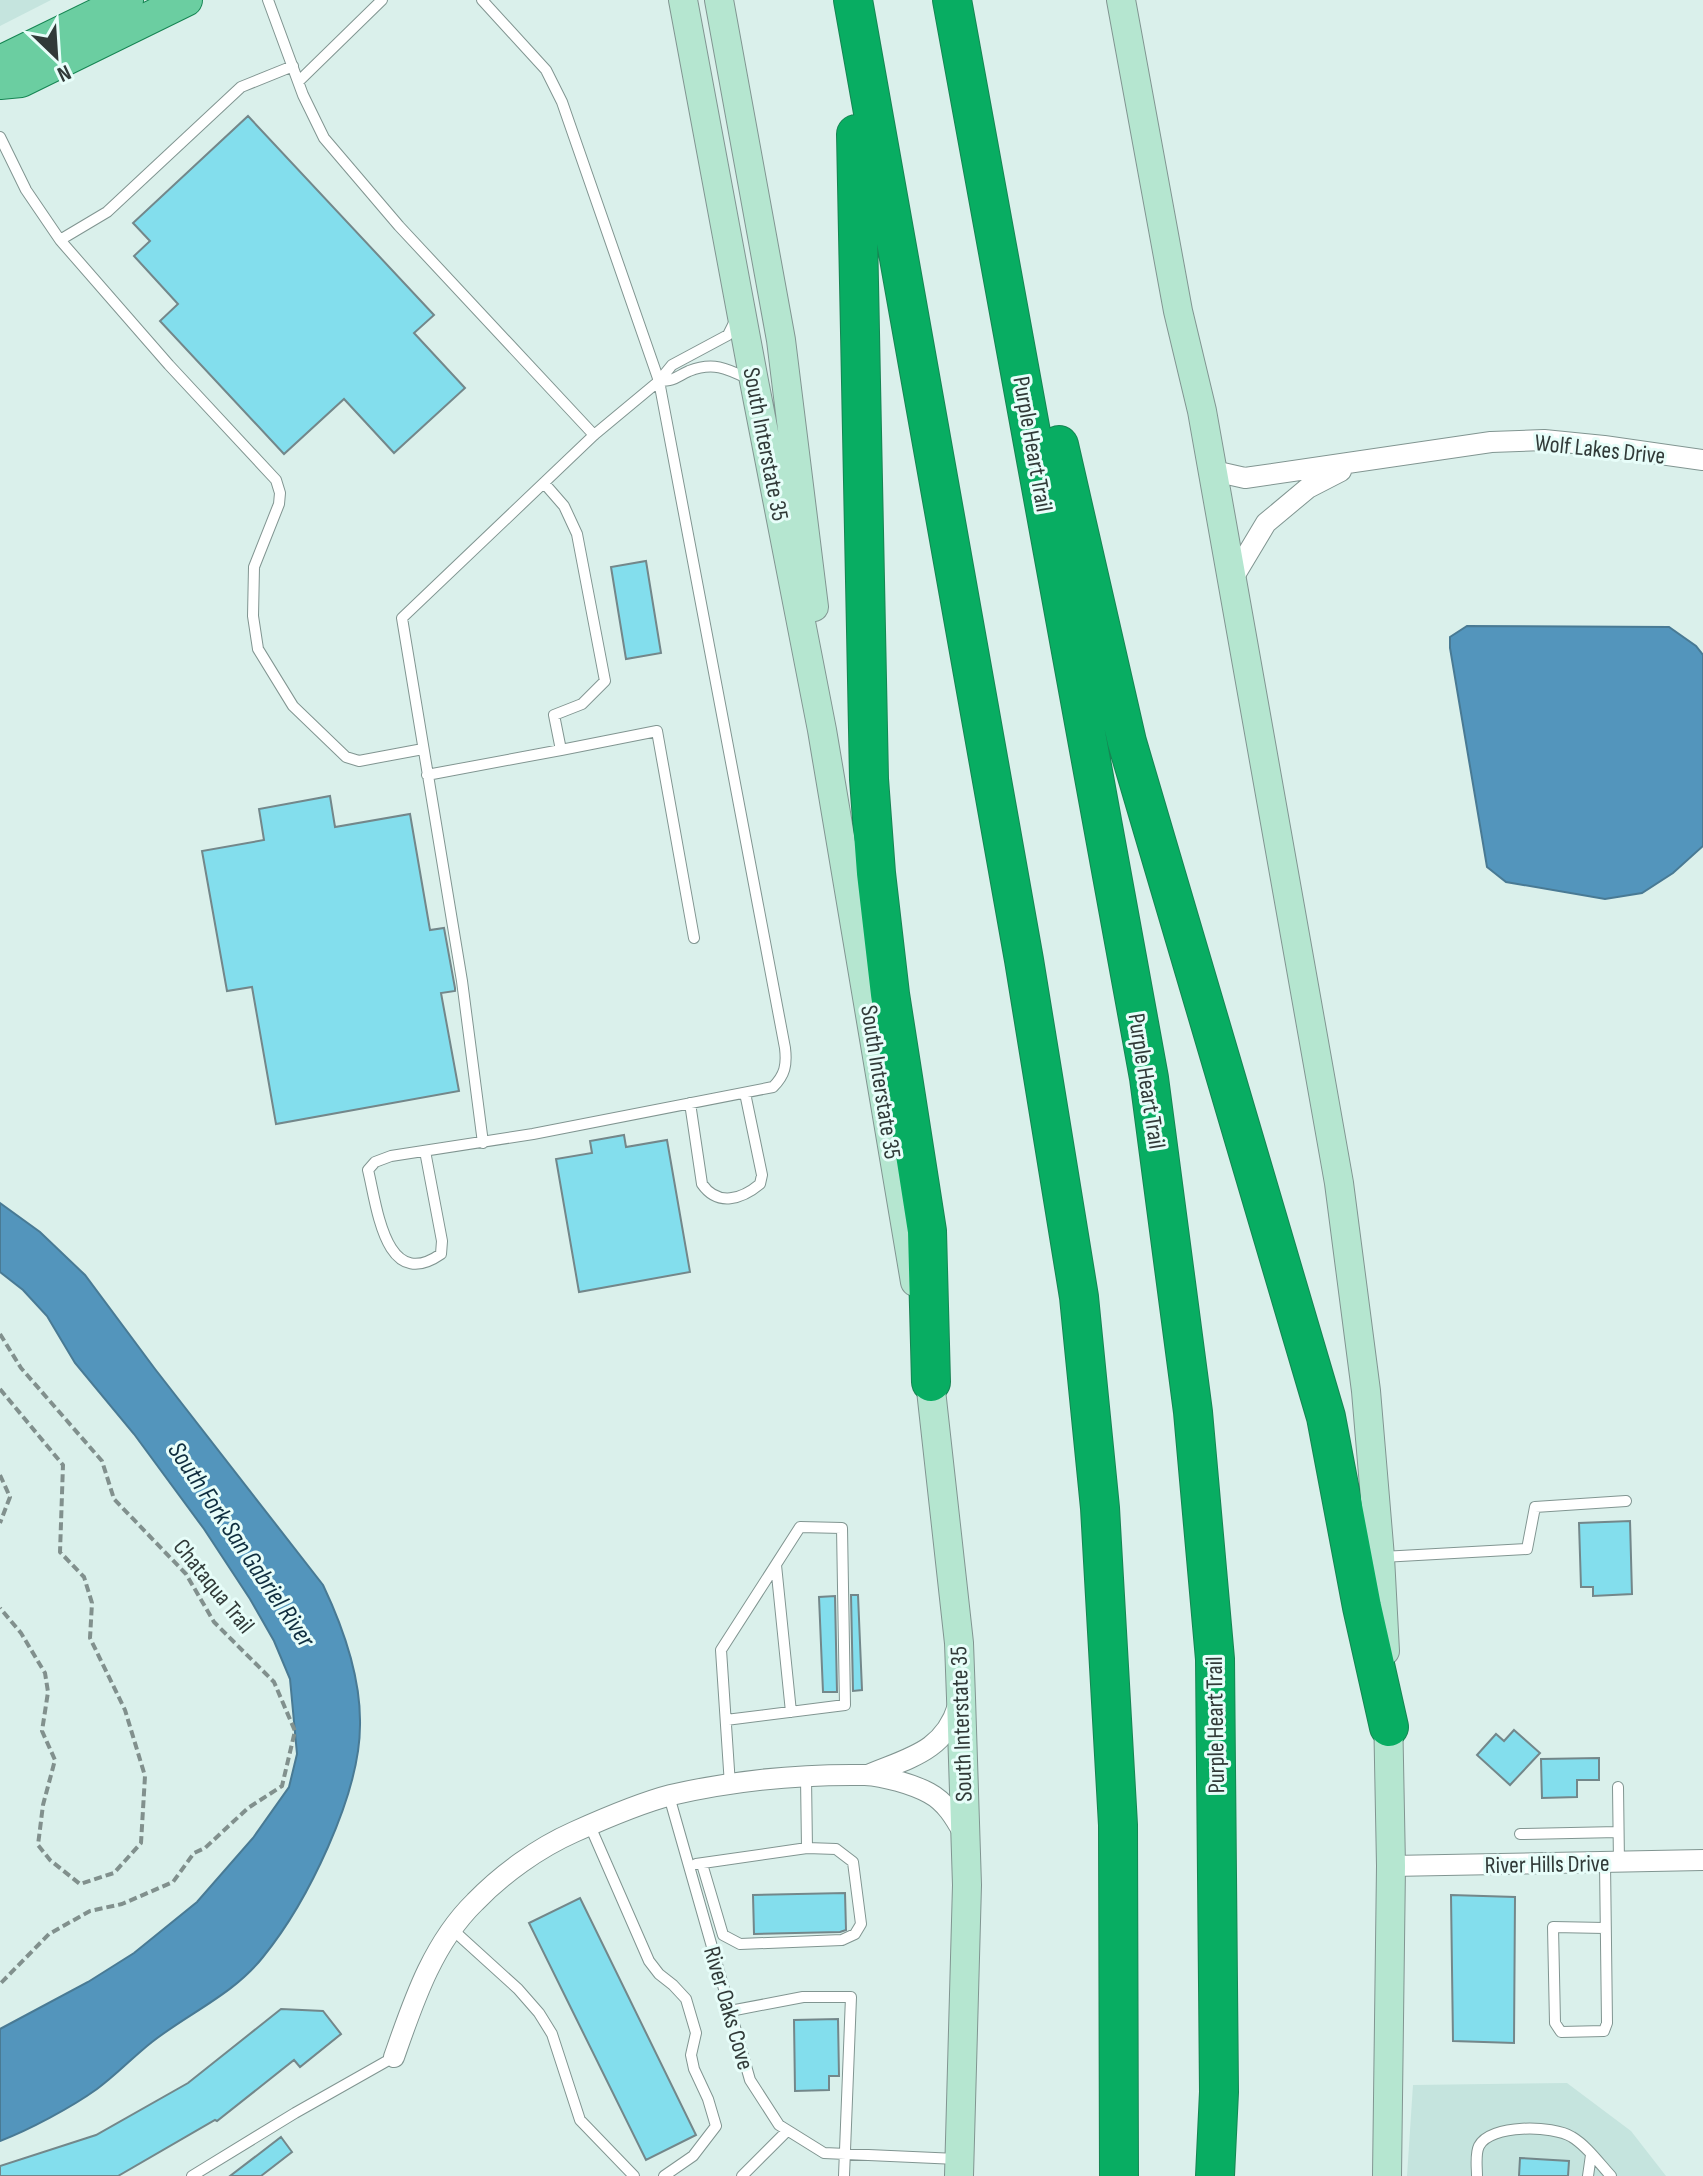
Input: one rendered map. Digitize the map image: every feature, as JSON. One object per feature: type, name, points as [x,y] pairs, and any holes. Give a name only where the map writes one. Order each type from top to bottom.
[{"type":"highway","points":[[853,0],[1024,960],[1079,1297],[1100,1508],[1118,1825],[1119,2176]]},
{"type":"highway","name":"Purple Heart Trail","points":[[952,0],[1149,1078],[1193,1412],[1215,1659],[1219,2045],[1215,2176]]},
{"type":"highway","points":[[961,0],[1023,249],[1073,514],[1127,742],[1326,1417],[1362,1607],[1389,1727]]},
{"type":"highway","points":[[861,47],[856,135],[869,779],[890,994],[927,1231],[931,1382]]},
{"type":"main road","points":[[0,62],[127,0]]},
{"type":"main road","points":[[0,83],[21,81],[186,0]]},
{"type":"main road","name":"South Interstate 35","points":[[683,0],[822,730],[931,1382],[959,1643],[966,1838],[959,2168]]},
{"type":"main road","points":[[719,0],[781,340],[811,568],[822,730]]},
{"type":"main road","points":[[1121,0],[1178,311],[1202,411],[1233,578],[1339,1183],[1366,1391],[1380,1557],[1389,1727],[1391,1866],[1387,2176]]},
{"type":"street","name":"Wolf Lakes Drive","points":[[1214,471],[1245,478],[1491,442],[1544,440],[1703,460]]},
{"type":"street","name":"Wolf Lakes Drive","points":[[1233,578],[1266,523],[1286,504],[1308,488],[1355,464]]},
{"type":"street","points":[[868,1775],[928,1751],[952,1726],[961,1698]]},
{"type":"street","points":[[394,2057],[437,1951],[473,1903],[517,1866],[572,1833],[590,1826],[669,1796],[730,1785],[868,1775],[931,1794],[949,1809],[966,1838]]},
{"type":"street","name":"River Hills Drive","points":[[1391,1866],[1703,1860]]},
{"type":"lane","points":[[268,0],[324,138],[399,226],[594,435]]},
{"type":"lane","points":[[299,81],[382,0]]},
{"type":"lane","points":[[425,1151],[442,1241],[441,1254],[417,1266],[408,1264],[396,1255],[384,1239],[368,1170],[375,1162],[391,1156],[425,1151],[483,1143],[773,1087],[782,1078],[787,1066],[659,381],[562,102],[546,70],[482,0]]},
{"type":"lane","points":[[60,240],[107,212],[241,87],[293,66]]},
{"type":"lane","points":[[0,137],[26,190],[60,240],[169,365],[276,480],[279,504],[254,567],[253,616],[258,649],[293,706],[346,757],[359,761],[423,749]]},
{"type":"lane","points":[[483,1143],[462,981],[402,618],[594,435],[659,381],[672,365],[728,335],[740,310]]},
{"type":"lane","points":[[659,381],[672,381],[707,365],[754,381]]},
{"type":"lane","points":[[544,483],[564,506],[577,534],[605,681],[582,704],[554,715],[561,750]]},
{"type":"lane","points":[[427,775],[657,731],[694,938]]},
{"type":"lane","points":[[690,1103],[702,1184],[708,1192],[722,1199],[737,1198],[760,1184],[762,1175],[745,1093]]},
{"type":"lane","points":[[1380,1557],[1527,1549],[1535,1507],[1626,1501]]},
{"type":"lane","points":[[726,1720],[845,1705],[842,1528],[800,1527],[721,1650],[730,1785]]},
{"type":"lane","points":[[776,1565],[791,1712]]},
{"type":"lane","points":[[806,1778],[807,1848]]},
{"type":"lane","points":[[1605,1928],[1553,1927],[1555,2023],[1561,2032],[1604,2031],[1607,2023],[1605,1928],[1618,1832],[1618,1787]]},
{"type":"lane","name":"River Oaks Cove","points":[[669,1796],[750,2080],[779,2125],[824,2153],[959,2168]]},
{"type":"lane","points":[[590,1826],[649,1961],[686,1999],[696,2033],[691,2055],[716,2126],[693,2156],[664,2176]]},
{"type":"lane","points":[[1520,1834],[1618,1832]]},
{"type":"lane","points":[[688,1865],[807,1848],[836,1849],[853,1862],[861,1924],[855,1934],[842,1940],[740,1944],[723,1935],[702,1864]]},
{"type":"lane","points":[[453,1930],[518,1989],[539,2013],[552,2034],[580,2120],[634,2176]]},
{"type":"lane","points":[[730,2011],[803,1997],[851,1997],[844,2176]]},
{"type":"lane","points":[[192,2176],[394,2057]]},
{"type":"lane","points":[[1477,2176],[1477,2148],[1484,2139],[1499,2132],[1544,2127],[1572,2137],[1611,2176]]},
{"type":"lane","points":[[742,2176],[787,2131]]},
{"type":"lane","points":[[1588,2176],[1591,2155]]},
{"type":"path","name":"Chataqua Trail","points":[[0,1334],[21,1368],[102,1461],[114,1499],[186,1574],[214,1622],[274,1682],[295,1731],[282,1786],[248,1808],[205,1848],[194,1853],[173,1882],[122,1904],[90,1911],[49,1934],[0,1984]]},
{"type":"path","points":[[0,1389],[63,1465],[60,1552],[84,1577],[92,1603],[90,1638],[125,1710],[145,1776],[141,1843],[114,1873],[80,1884],[50,1860],[38,1845],[43,1805],[55,1760],[42,1731],[48,1692],[45,1673],[21,1633],[0,1608]]},
{"type":"path","points":[[0,1475],[10,1497],[0,1523]]},
{"type":"shaded area","points":[[0,0],[51,0],[0,26]]},
{"type":"shaded area","points":[[1567,2083],[1631,2131],[1666,2176],[1407,2176],[1413,2085]]},
{"type":"water","points":[[1467,626],[1669,627],[1696,646],[1703,655],[1703,846],[1673,873],[1642,893],[1605,899],[1506,882],[1487,867],[1450,648],[1450,637]]},
{"type":"water","name":"South Fork San Gabriel River","points":[[0,1203],[40,1232],[85,1275],[323,1585],[354,1670],[360,1725],[351,1783],[328,1847],[297,1908],[263,1957],[239,1982],[152,2042],[97,2089],[50,2118],[0,2141],[0,2029],[88,1982],[134,1953],[197,1902],[253,1838],[289,1787],[297,1754],[290,1679],[274,1641],[204,1529],[134,1434],[75,1363],[47,1316],[23,1290],[0,1272]]},
{"type":"building","points":[[248,116],[434,315],[414,333],[465,388],[394,453],[344,399],[284,454],[160,321],[178,304],[134,256],[150,241],[133,223]]},
{"type":"building","points":[[646,561],[661,653],[626,659],[611,567]]},
{"type":"building","points":[[330,796],[335,827],[410,814],[430,930],[444,928],[455,988],[455,991],[441,993],[459,1091],[276,1124],[252,987],[227,991],[202,851],[264,840],[259,809]]},
{"type":"building","points":[[624,1135],[626,1147],[667,1140],[690,1272],[579,1292],[556,1159],[592,1153],[590,1141]]},
{"type":"building","points":[[1630,1521],[1632,1594],[1593,1596],[1593,1587],[1581,1587],[1579,1523]]},
{"type":"building","points":[[851,1595],[858,1595],[862,1690],[853,1691]]},
{"type":"building","points":[[835,1596],[837,1692],[823,1692],[819,1597]]},
{"type":"building","points":[[1514,1730],[1540,1753],[1510,1785],[1477,1755],[1496,1734],[1504,1741]]},
{"type":"building","points":[[1599,1758],[1599,1780],[1577,1780],[1577,1797],[1542,1798],[1541,1759]]},
{"type":"building","points":[[845,1893],[846,1930],[754,1934],[753,1895]]},
{"type":"building","points":[[1451,1895],[1515,1897],[1514,2043],[1453,2041]]},
{"type":"building","points":[[580,1898],[696,2135],[646,2160],[529,1923]]},
{"type":"building","points":[[281,2009],[323,2011],[341,2034],[300,2067],[294,2060],[217,2121],[118,2176],[0,2176],[0,2166],[96,2135],[188,2083]]},
{"type":"building","points":[[838,2019],[839,2076],[829,2076],[829,2090],[795,2091],[794,2020]]},
{"type":"building","points":[[281,2137],[292,2152],[261,2176],[230,2176]]},
{"type":"building","points":[[1520,2158],[1569,2161],[1568,2176],[1519,2176]]}]
